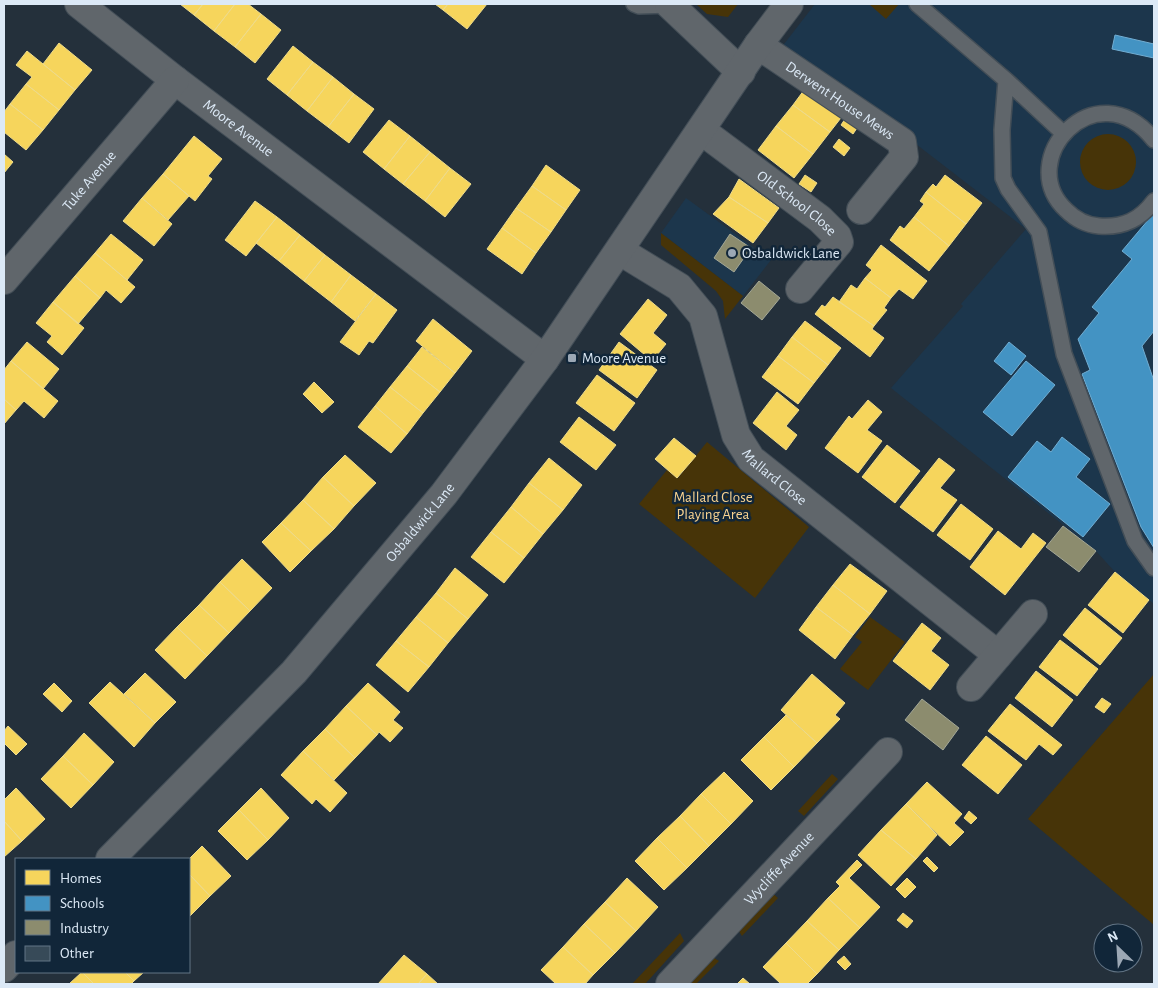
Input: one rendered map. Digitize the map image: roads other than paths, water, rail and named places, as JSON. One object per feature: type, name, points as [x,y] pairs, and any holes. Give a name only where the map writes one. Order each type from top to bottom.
[{"type":"street","name":"Moore Avenue","points":[[78,4],[175,80],[546,359]]},
{"type":"street","points":[[669,4],[740,72]]},
{"type":"street","name":"Osbaldwick Lane","points":[[111,858],[294,672],[444,494],[546,359],[702,131],[758,45],[789,4]]},
{"type":"street","name":"Derwent House Mews","points":[[758,45],[902,142],[904,158],[861,210]]},
{"type":"street","name":"Tuke Avenue","points":[[4,280],[175,80]]},
{"type":"street","name":"Old School Close","points":[[702,131],[820,219],[837,236],[839,242],[800,289]]},
{"type":"street","name":"Mallard Close","points":[[620,251],[679,287],[702,316],[736,435],[751,459],[998,655]]},
{"type":"street","points":[[971,687],[1033,614]]},
{"type":"street","name":"Wycliffe Avenue","points":[[670,984],[888,752]]},
{"type":"street","points":[[4,968],[15,956]]},
{"type":"lane","points":[[634,4],[639,6],[669,4]]},
{"type":"lane","points":[[917,4],[1006,80],[1063,134]]},
{"type":"lane","points":[[1006,80],[1002,130],[1003,178],[1008,189],[1039,232],[1064,354],[1136,541],[1154,568]]},
{"type":"lane","points":[[1154,140],[1145,129],[1130,119],[1112,114],[1094,115],[1077,121],[1063,134],[1053,150],[1049,169],[1052,188],[1061,205],[1074,218],[1092,226],[1111,227],[1130,223],[1146,212],[1154,201]]},
{"type":"place","name":"Osbaldwick Lane","points":[[732,253]]},
{"type":"place","name":"Moore Avenue","points":[[572,358]]},
{"type":"park label","name":"Mallard Close Playing Area","points":[[713,506]]}]
